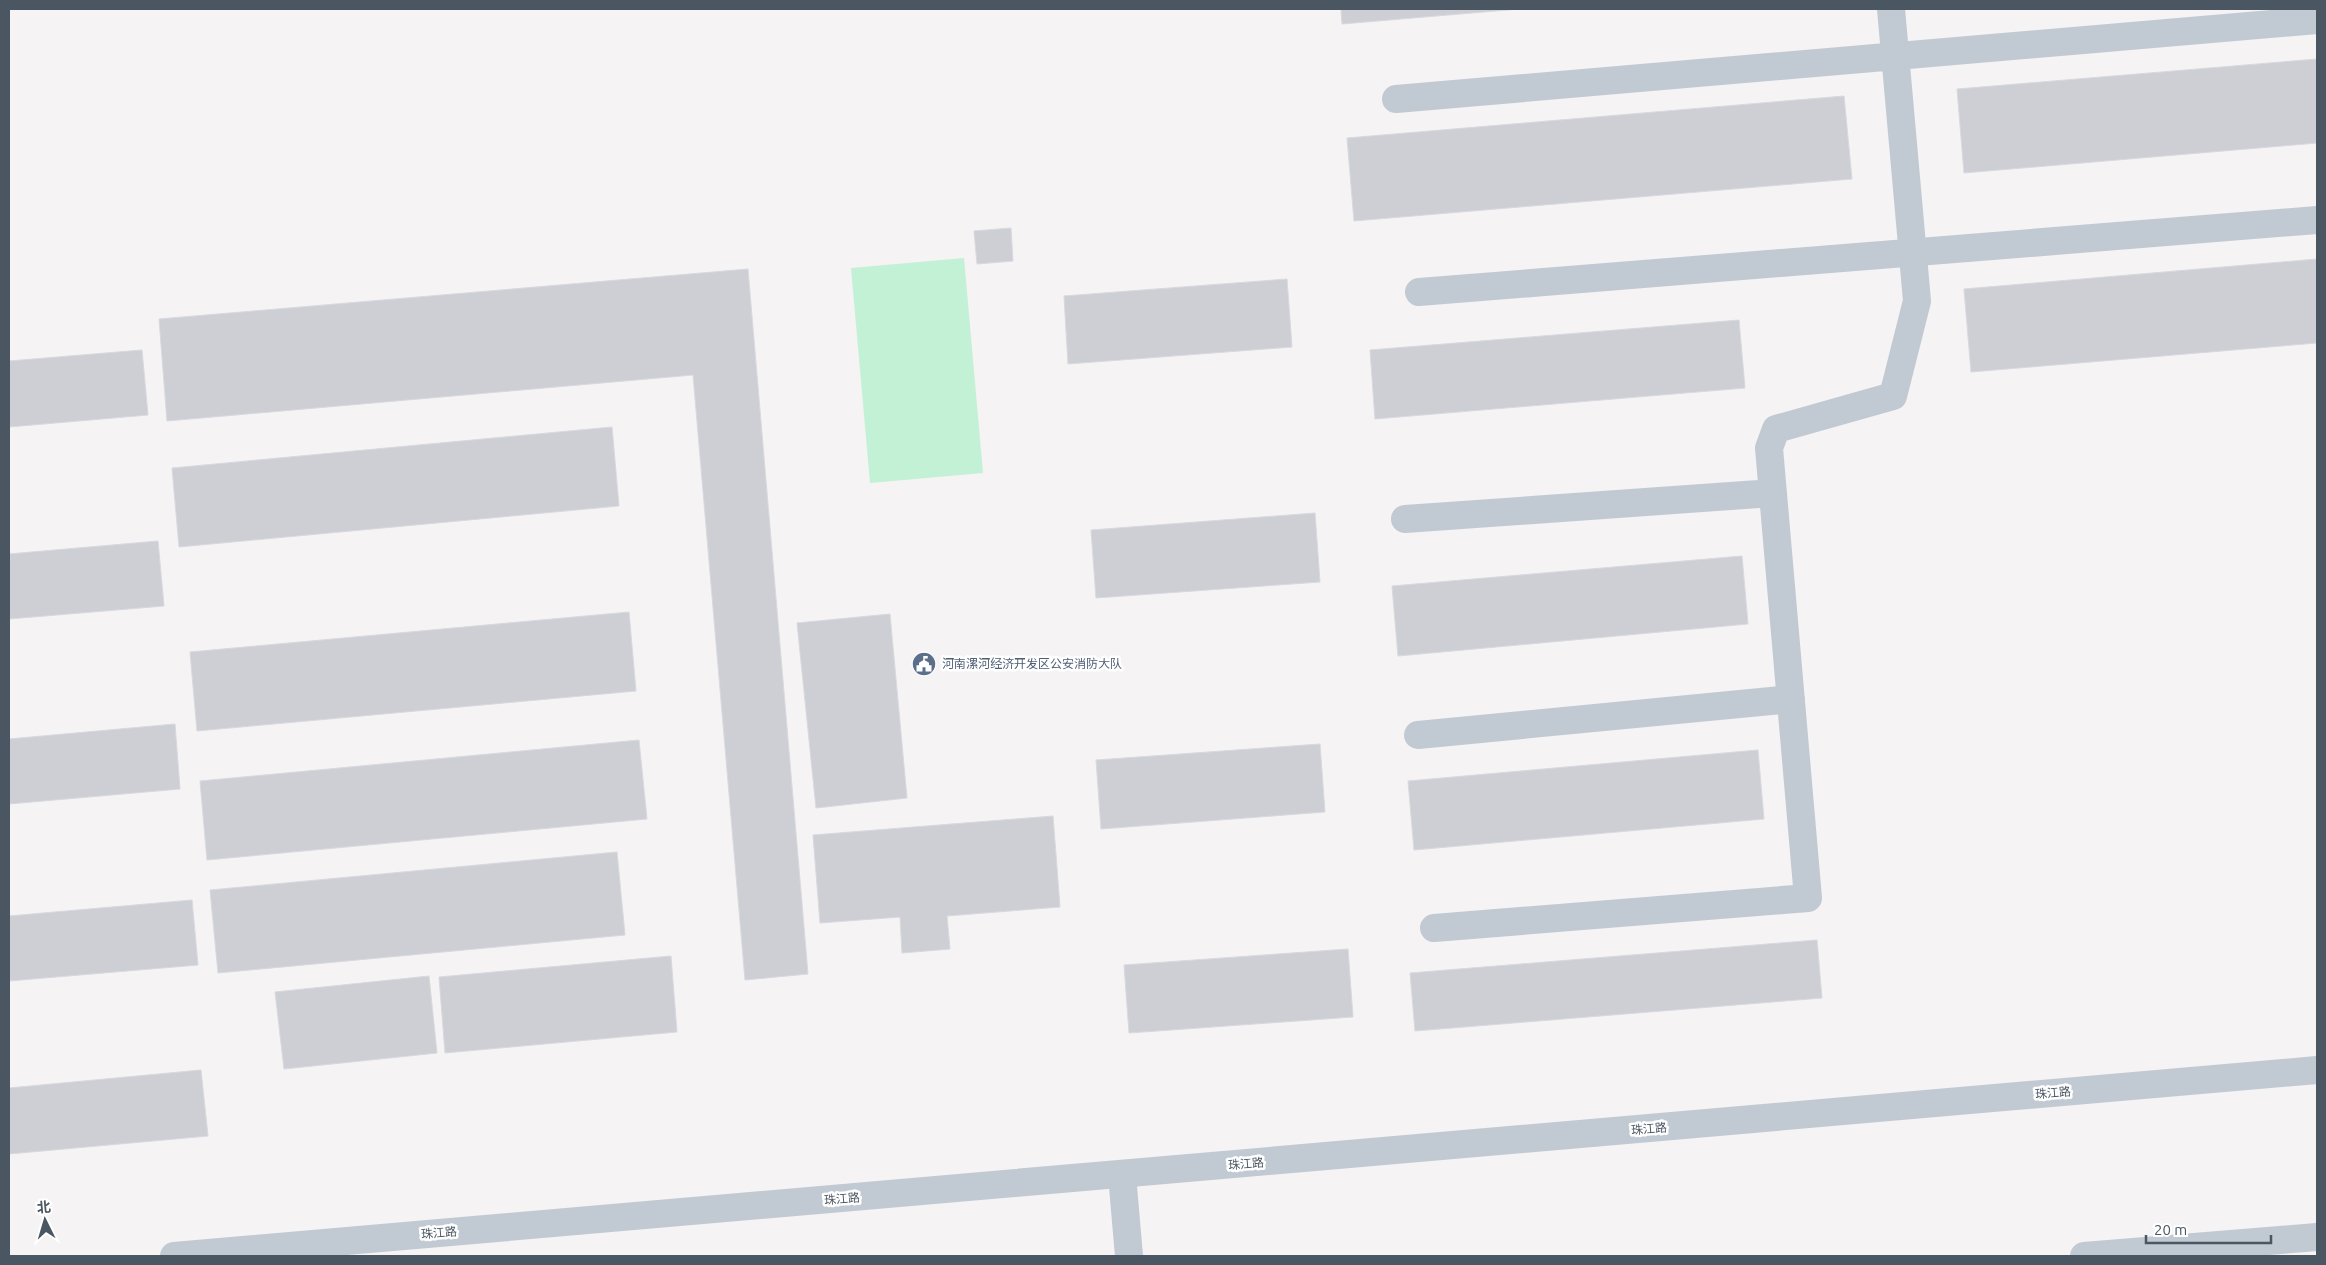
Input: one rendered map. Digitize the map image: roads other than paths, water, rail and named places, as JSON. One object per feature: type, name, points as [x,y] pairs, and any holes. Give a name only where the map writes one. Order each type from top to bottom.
[{"type":"street","points":[[1434,928],[1808,898],[1769,448],[1776,429],[1893,396],[1917,300],[1890,9]]},
{"type":"street","points":[[1396,99],[2317,20]]},
{"type":"street","points":[[1418,292],[2317,220]]},
{"type":"street","points":[[1405,519],[1772,493]]},
{"type":"street","points":[[1418,735],[1791,699]]},
{"type":"street","name":"珠江路","points":[[174,1256],[2317,1070]]},
{"type":"street","points":[[1122,1175],[1129,1256]]},
{"type":"street","points":[[2084,1256],[2317,1237]]},
{"type":"place","name":"河南漯河经济开发区公安消防大队","points":[[924,664]]}]
